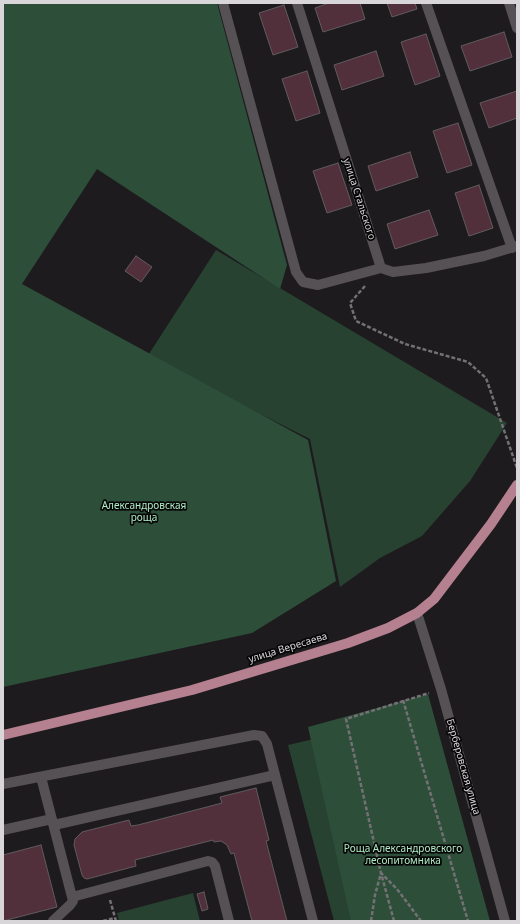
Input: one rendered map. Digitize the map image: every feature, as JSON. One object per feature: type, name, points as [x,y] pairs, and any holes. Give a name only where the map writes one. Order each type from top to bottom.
[{"type":"main road","name":"улица Вересаева","points":[[3,735],[192,690],[348,643],[388,628],[417,614],[434,599],[491,524],[517,484]]},
{"type":"street","points":[[223,3],[296,272],[303,282],[318,285],[381,268],[393,272],[426,268],[484,256],[514,247],[426,3]]},
{"type":"street","name":"улица Стальского","points":[[297,3],[381,268]]},
{"type":"street","points":[[509,3],[517,28]]},
{"type":"street","name":"Берберовская улица","points":[[417,614],[441,690],[505,921]]},
{"type":"street","points":[[3,784],[254,735],[262,736],[267,744],[313,921]]},
{"type":"street","points":[[3,830],[53,822],[275,775]]},
{"type":"street","points":[[41,777],[72,897],[70,905],[53,921]]},
{"type":"street","points":[[72,897],[208,861],[212,862],[215,866],[229,921]]},
{"type":"path","points":[[366,286],[350,303],[356,321],[405,344],[468,362],[486,378],[517,468]]},
{"type":"path","points":[[394,921],[381,873],[346,719],[403,700],[441,690]]},
{"type":"path","points":[[403,700],[468,921]]},
{"type":"path","points":[[371,921],[375,895],[381,873]]},
{"type":"path","points":[[381,873],[397,889],[421,921]]},
{"type":"path","points":[[103,921],[115,920],[107,888]]},
{"type":"green space","name":"Александровская роща","points":[[3,3],[217,3],[287,265],[280,289],[97,169],[22,284],[308,440],[336,581],[252,633],[3,687]]},
{"type":"green space","points":[[216,250],[507,423],[470,481],[422,536],[380,558],[340,587],[310,439],[147,357]]},
{"type":"green space","name":"Роща Александровского лесопитомника","points":[[428,694],[490,921],[351,921],[308,727]]},
{"type":"green space","points":[[387,722],[440,921],[334,921],[288,745]]},
{"type":"green space","points":[[193,893],[200,921],[119,921],[117,913]]},
{"type":"building","points":[[329,3],[360,3],[365,19],[323,32],[315,8]]},
{"type":"building","points":[[387,3],[415,3],[417,9],[392,17]]},
{"type":"building","points":[[284,5],[298,47],[273,55],[259,13]]},
{"type":"building","points":[[504,32],[512,57],[470,71],[461,46]]},
{"type":"building","points":[[426,34],[440,76],[415,85],[401,42]]},
{"type":"building","points":[[376,51],[384,76],[342,90],[334,65]]},
{"type":"building","points":[[307,71],[320,113],[296,121],[282,79]]},
{"type":"building","points":[[517,91],[517,118],[489,128],[480,103]]},
{"type":"building","points":[[458,123],[472,165],[447,173],[433,131]]},
{"type":"building","points":[[410,152],[418,177],[376,191],[368,166]]},
{"type":"building","points":[[338,163],[352,205],[327,213],[313,171]]},
{"type":"building","points":[[479,185],[493,228],[469,236],[455,193]]},
{"type":"building","points":[[429,210],[438,235],[395,249],[387,224]]},
{"type":"building","points":[[136,256],[152,267],[141,282],[125,271]]},
{"type":"building","points":[[256,788],[269,840],[266,841],[287,921],[252,921],[234,853],[231,854],[227,845],[221,841],[214,842],[213,840],[135,860],[136,866],[87,879],[82,875],[74,845],[75,839],[82,832],[129,820],[131,826],[138,825],[222,803],[220,797]]},
{"type":"building","points":[[41,845],[57,907],[3,921],[3,855]]},
{"type":"building","points":[[204,892],[208,909],[202,911],[197,894]]}]
